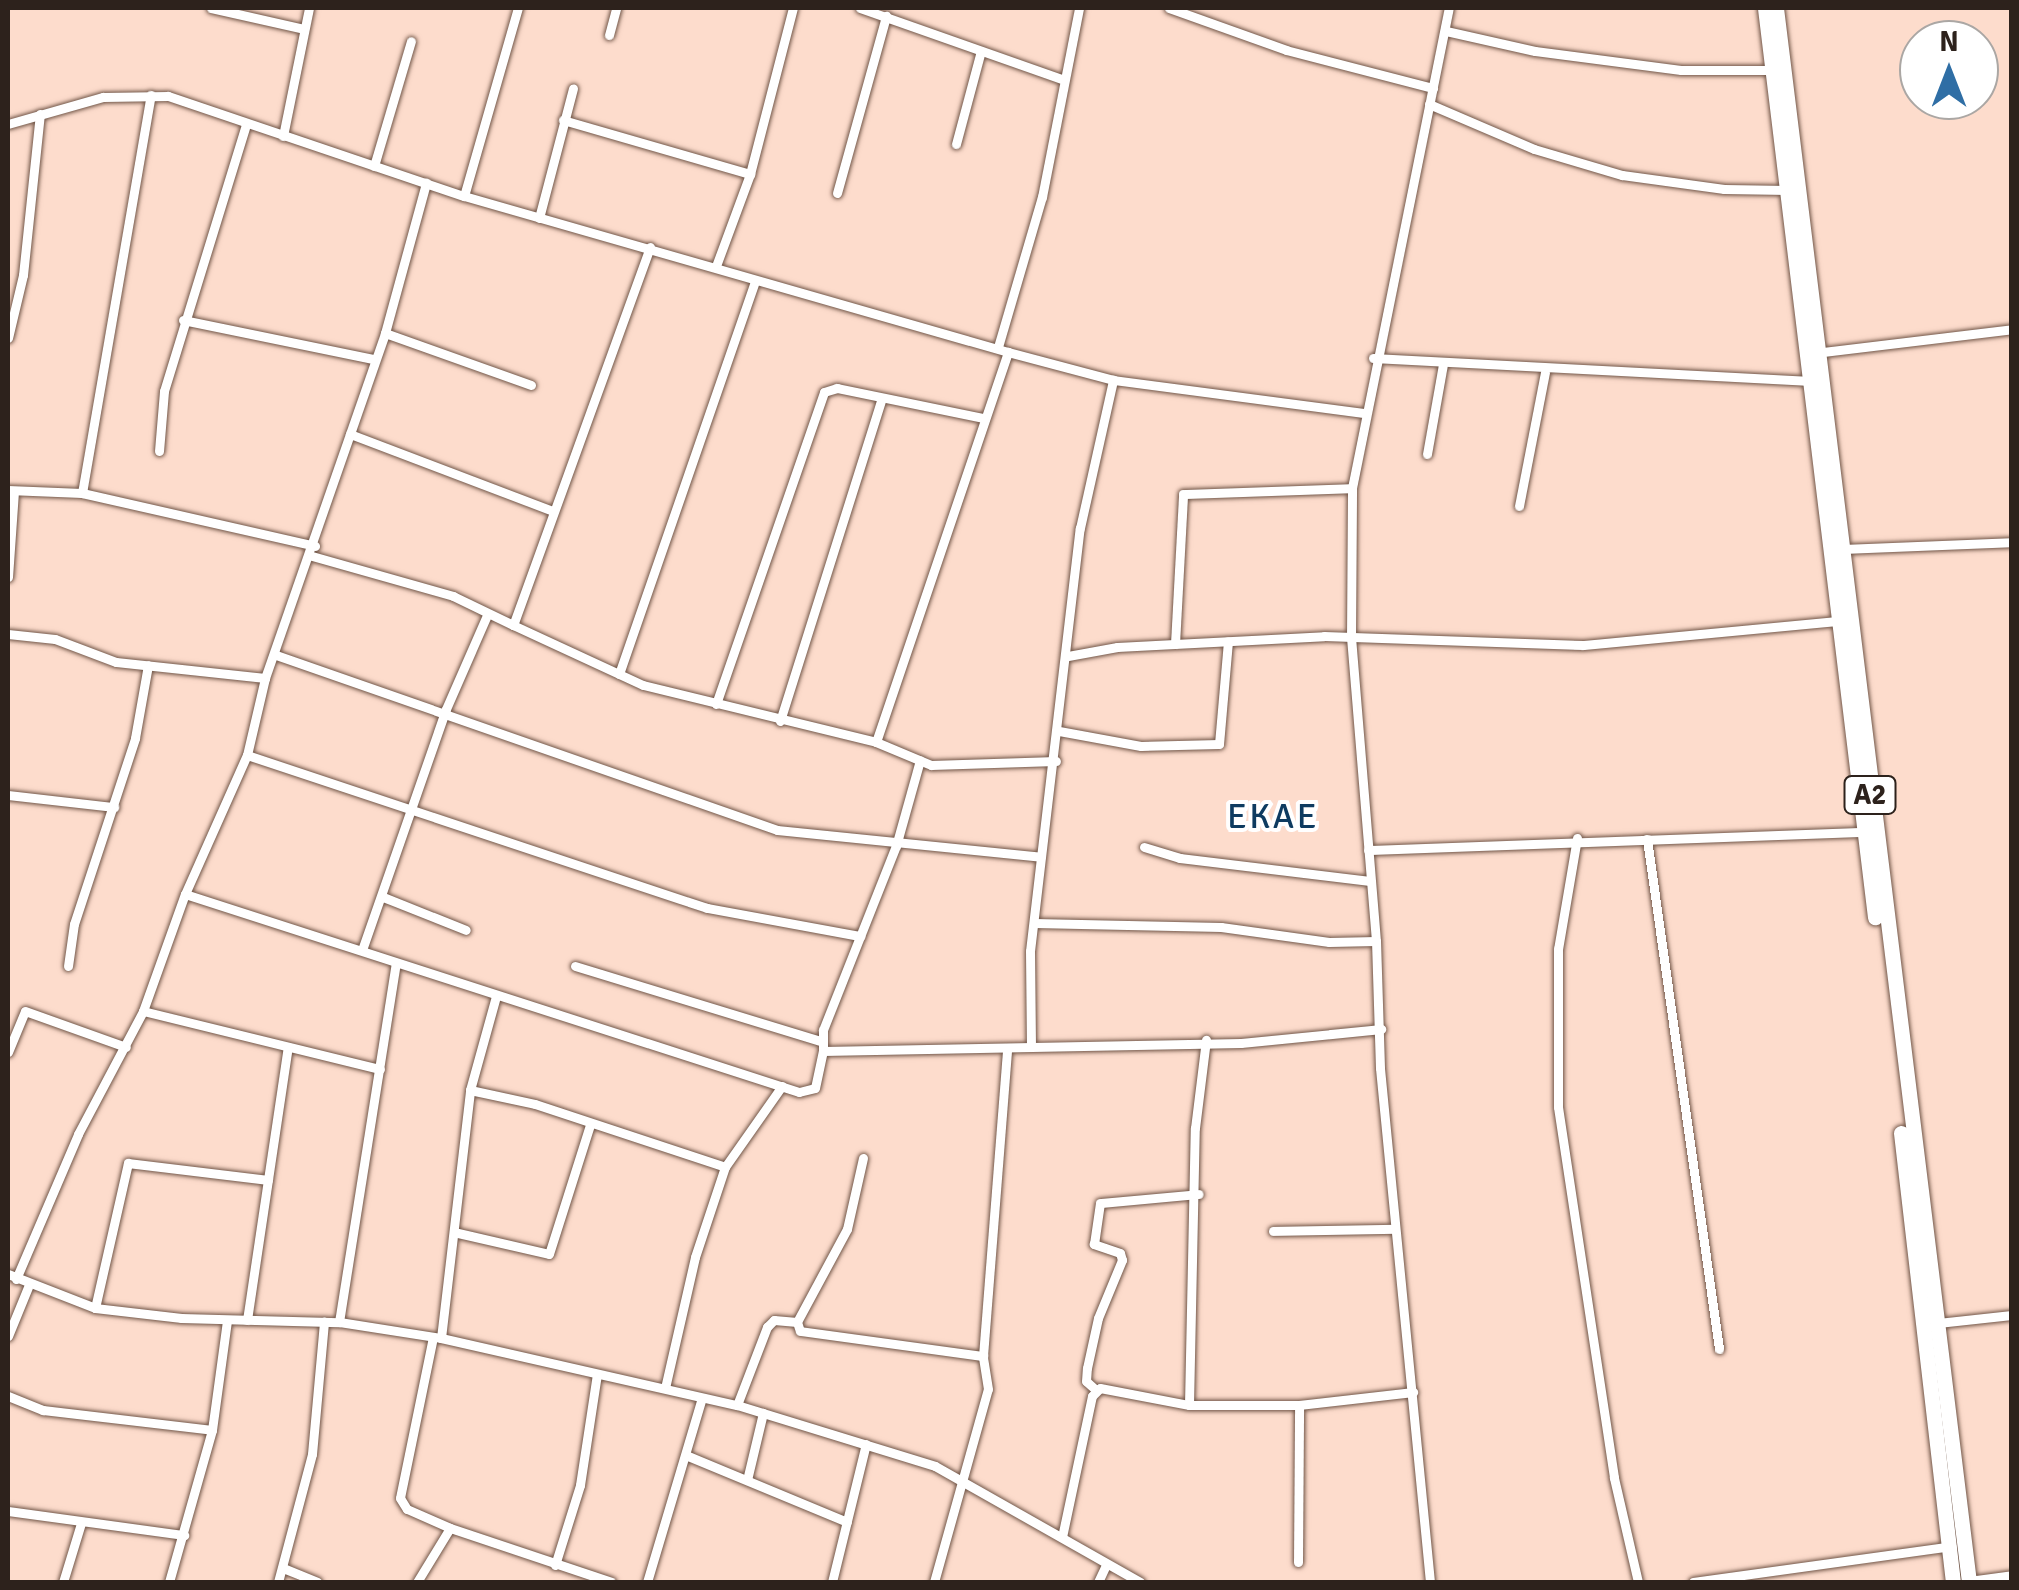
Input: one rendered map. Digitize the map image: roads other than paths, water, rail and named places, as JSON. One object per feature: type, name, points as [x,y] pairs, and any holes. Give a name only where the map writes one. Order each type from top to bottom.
[{"type":"highway","name":"A2","points":[[1765,8],[1808,353],[1841,550],[1938,1323],[1956,1545],[1954,1582]]},
{"type":"highway","name":"A2","points":[[1776,8],[1808,353],[1806,381],[1956,1545],[1969,1582]]},
{"type":"street","points":[[211,8],[304,29]]},
{"type":"street","points":[[283,136],[308,8]]},
{"type":"street","points":[[464,196],[518,8]]},
{"type":"street","points":[[609,35],[616,8]]},
{"type":"street","points":[[716,266],[750,174],[793,8]]},
{"type":"street","points":[[860,8],[1064,80]]},
{"type":"street","points":[[998,347],[1042,197],[1079,8]]},
{"type":"street","points":[[1169,8],[1286,50],[1433,88]]},
{"type":"street","points":[[1430,1582],[1392,1228],[1376,940],[1350,638],[1352,488],[1373,358],[1449,8]]},
{"type":"street","points":[[837,192],[886,16]]},
{"type":"street","points":[[1446,31],[1535,51],[1681,70],[1773,70]]},
{"type":"street","points":[[374,166],[410,40]]},
{"type":"street","points":[[956,144],[981,51]]},
{"type":"street","points":[[540,218],[573,88]]},
{"type":"street","points":[[82,493],[151,95]]},
{"type":"street","points":[[8,124],[103,98],[151,95],[464,196],[716,266],[755,282],[1113,380],[1365,413]]},
{"type":"street","points":[[1429,104],[1534,149],[1622,175],[1724,189],[1788,190]]},
{"type":"street","points":[[8,338],[22,275],[40,114]]},
{"type":"street","points":[[564,120],[750,174]]},
{"type":"street","points":[[159,451],[164,391],[246,124]]},
{"type":"street","points":[[426,183],[385,333],[373,359],[314,551],[265,678],[247,755],[185,894],[143,1012],[78,1134],[12,1276],[28,1287],[95,1308],[226,1320],[339,1322],[437,1338],[737,1405],[866,1444],[966,1483],[1140,1582]]},
{"type":"street","points":[[513,625],[650,247]]},
{"type":"street","points":[[619,674],[755,282]]},
{"type":"street","points":[[184,320],[373,359]]},
{"type":"street","points":[[1808,353],[2012,330]]},
{"type":"street","points":[[385,333],[531,385]]},
{"type":"street","points":[[876,742],[1008,352]]},
{"type":"street","points":[[1373,358],[1545,372],[1806,381]]},
{"type":"street","points":[[1427,454],[1442,364]]},
{"type":"street","points":[[1519,506],[1545,372]]},
{"type":"street","points":[[1031,1047],[1034,923],[1056,761],[1080,528],[1113,380]]},
{"type":"street","points":[[716,704],[824,392],[837,388],[881,401],[983,418]]},
{"type":"street","points":[[780,721],[881,401]]},
{"type":"street","points":[[350,434],[553,510]]},
{"type":"street","points":[[1174,644],[1183,494],[1352,488]]},
{"type":"street","points":[[8,577],[11,491],[82,493],[314,551],[452,596],[619,674],[716,704],[876,742],[945,767],[1056,761]]},
{"type":"street","points":[[1841,550],[2012,542]]},
{"type":"street","points":[[362,950],[416,808],[446,709],[487,615]]},
{"type":"street","points":[[1068,656],[1228,640],[1350,638],[1583,646],[1838,621]]},
{"type":"street","points":[[8,634],[148,664],[265,678]]},
{"type":"street","points":[[1059,731],[1141,746],[1219,744],[1228,640]]},
{"type":"street","points":[[276,655],[446,709],[777,830],[896,846],[1041,857]]},
{"type":"street","points":[[68,966],[74,924],[114,807],[148,664]]},
{"type":"street","points":[[247,755],[416,808],[707,908],[860,936]]},
{"type":"street","points":[[185,894],[808,1093],[815,1088],[822,1046],[896,846],[920,760]]},
{"type":"street","points":[[8,795],[114,807]]},
{"type":"street","points":[[1368,850],[1577,838],[1862,832]]},
{"type":"street","points":[[1577,838],[1558,949],[1558,1107],[1614,1478],[1638,1582]]},
{"type":"street","points":[[1647,839],[1719,1349]]},
{"type":"street","points":[[1144,847],[1180,858],[1370,881]]},
{"type":"street","points":[[382,898],[466,930]]},
{"type":"street","points":[[1034,923],[1220,927],[1330,942],[1376,940]]},
{"type":"street","points":[[339,1322],[396,964]]},
{"type":"street","points":[[575,966],[822,1046],[1008,1051],[1206,1040],[1241,1044],[1381,1029]]},
{"type":"street","points":[[496,996],[470,1090],[458,1233],[400,1498],[407,1508],[450,1528],[611,1582]]},
{"type":"street","points":[[8,1052],[25,1011],[126,1047]]},
{"type":"street","points":[[143,1012],[380,1069]]},
{"type":"street","points":[[1189,1405],[1198,1194],[1195,1128],[1206,1040]]},
{"type":"street","points":[[246,1320],[288,1047]]},
{"type":"street","points":[[934,1582],[966,1483],[988,1388],[983,1356],[1008,1051]]},
{"type":"street","points":[[665,1388],[694,1257],[724,1167],[782,1086]]},
{"type":"street","points":[[470,1090],[724,1167]]},
{"type":"street","points":[[458,1233],[549,1254],[590,1124]]},
{"type":"street","points":[[797,1322],[847,1228],[862,1158]]},
{"type":"street","points":[[95,1308],[128,1163],[268,1180]]},
{"type":"street","points":[[1198,1194],[1100,1203],[1094,1244],[1120,1253],[1122,1260],[1098,1318],[1086,1381],[1096,1390],[1189,1405],[1300,1404],[1412,1392]]},
{"type":"street","points":[[1273,1230],[1392,1228]]},
{"type":"street","points":[[8,1336],[28,1287]]},
{"type":"street","points":[[1938,1323],[2012,1315]]},
{"type":"street","points":[[169,1582],[212,1430],[226,1320]]},
{"type":"street","points":[[737,1405],[767,1327],[774,1320],[797,1322],[810,1335],[983,1356]]},
{"type":"street","points":[[278,1582],[312,1454],[324,1322]]},
{"type":"street","points":[[555,1565],[580,1485],[597,1374]]},
{"type":"street","points":[[1062,1537],[1096,1390]]},
{"type":"street","points":[[8,1396],[43,1410],[212,1430]]},
{"type":"street","points":[[647,1582],[688,1456],[702,1398]]},
{"type":"street","points":[[1298,1562],[1300,1404]]},
{"type":"street","points":[[747,1480],[764,1413]]},
{"type":"street","points":[[832,1582],[866,1444]]},
{"type":"street","points":[[688,1456],[847,1522]]},
{"type":"street","points":[[8,1511],[184,1535]]},
{"type":"street","points":[[64,1582],[81,1523]]},
{"type":"street","points":[[417,1582],[450,1528]]},
{"type":"street","points":[[1692,1582],[1762,1579],[1956,1545]]},
{"type":"street","points":[[1098,1582],[1106,1565]]},
{"type":"street","points":[[283,1568],[317,1582]]},
{"type":"street","points":[[1969,1582],[2012,1575]]},
{"type":"district","name":"EKAE","points":[[1273,817]]}]
